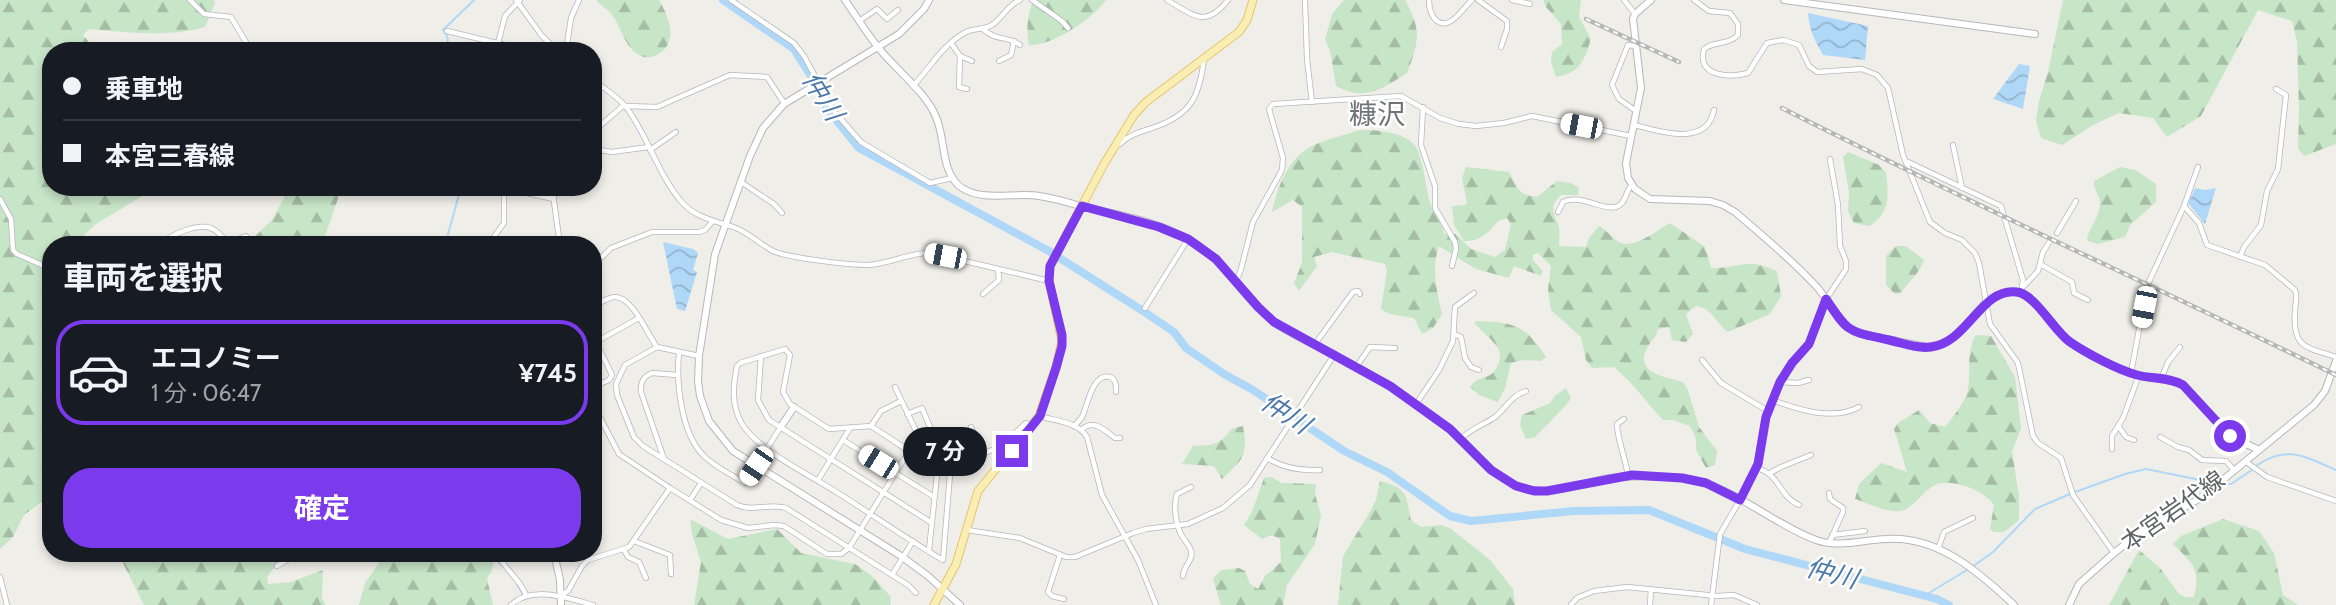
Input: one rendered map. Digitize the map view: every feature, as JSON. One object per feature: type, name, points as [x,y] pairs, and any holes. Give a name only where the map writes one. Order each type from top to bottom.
[{"type":"main road","points":[[934,605],[956,565],[972,506],[985,480],[1040,416],[1062,341],[1049,281],[1056,253],[1111,151],[1134,115],[1167,85],[1239,32],[1247,20],[1252,0]]},
{"type":"street","points":[[190,0],[205,14],[231,18],[246,42]]},
{"type":"street","points":[[567,42],[571,18],[579,0]]},
{"type":"street","points":[[731,0],[794,43],[840,120],[869,149],[930,183],[952,178]]},
{"type":"street","points":[[929,0],[924,9],[899,34],[785,104],[763,128],[715,254],[699,356],[698,388],[709,421],[733,450],[903,558],[960,605]]},
{"type":"street","points":[[913,86],[940,52],[951,43],[969,30],[991,26],[1020,0]]},
{"type":"street","points":[[1032,0],[1068,28]]},
{"type":"street","points":[[1167,0],[1193,16],[1205,17],[1218,13],[1228,0]]},
{"type":"street","points":[[1177,6],[1181,0]]},
{"type":"street","points":[[1305,0],[1312,102]]},
{"type":"street","points":[[1429,0],[1434,19],[1444,24],[1450,22],[1472,0]]},
{"type":"street","points":[[1478,0],[1507,21],[1501,47]]},
{"type":"street","points":[[1512,0],[1530,4]]},
{"type":"street","points":[[1624,0],[1635,14]]},
{"type":"street","points":[[1651,0],[1633,19],[1641,78],[1638,111],[1626,163],[1626,173],[1632,185],[1650,200],[1710,201],[1735,212],[1813,282],[1841,322],[1852,332],[1926,347],[1942,344],[1955,337],[1995,296],[2022,290],[2035,274],[2050,241]]},
{"type":"street","points":[[1694,0],[1709,10],[1730,13],[1738,24],[1738,35],[1733,40],[1713,44],[1704,49],[1702,55],[1711,72],[1730,76],[1748,73],[1766,43],[1783,40],[1799,45],[1809,66],[1817,72],[1861,69],[1877,75],[1888,88],[1902,148],[1930,222],[1935,228],[1962,240],[1975,253],[1990,324],[2018,363],[2035,439],[2061,458],[2073,495],[2114,553]]},
{"type":"street","points":[[1784,0],[2035,34]]},
{"type":"street","points":[[498,42],[505,16],[518,1],[548,42]]},
{"type":"street","points":[[846,1],[878,48],[929,104],[935,114],[952,178],[961,187],[974,193],[1041,196],[1159,227],[1188,239],[1216,259],[1274,322],[1416,404],[1461,439],[1491,470],[1508,482],[1526,489],[1547,491],[1628,476],[1693,480],[1740,500],[1800,533],[1829,543],[1899,538],[1918,541],[1938,549],[1986,578],[2014,605]]},
{"type":"street","points":[[859,21],[877,9],[887,19],[898,10]]},
{"type":"street","points":[[982,29],[991,37],[1014,41],[1020,45]]},
{"type":"street","points":[[447,31],[490,42]]},
{"type":"street","points":[[999,61],[1011,55],[1014,41]]},
{"type":"street","points":[[951,43],[960,57],[959,87],[967,89]]},
{"type":"street","points":[[1637,46],[1628,45],[1625,48],[1612,85],[1619,99],[1638,111]]},
{"type":"street","points":[[960,57],[972,61]]},
{"type":"street","points":[[1111,151],[1132,134],[1166,123],[1190,106],[1198,93],[1204,60]]},
{"type":"street","points":[[602,125],[625,106],[656,107],[730,75],[767,77],[785,104]]},
{"type":"street","points":[[602,87],[625,106],[681,203],[712,222],[748,233],[773,251],[799,257],[867,265],[924,253],[1049,281]]},
{"type":"street","points":[[2240,257],[2244,247],[2261,225],[2267,191],[2278,169],[2286,95],[2276,89]]},
{"type":"street","points":[[1234,279],[1241,269],[1253,222],[1282,170],[1283,158],[1270,106],[1401,96],[1440,118],[1469,126],[1504,123],[1532,116],[1632,137]]},
{"type":"street","points":[[1423,107],[1421,145],[1434,186],[1435,208],[1455,242],[1452,267]]},
{"type":"street","points":[[1635,125],[1685,135],[1706,125],[1714,110]]},
{"type":"street","points":[[602,150],[649,148],[676,132]]},
{"type":"street","points":[[1953,145],[1962,188]]},
{"type":"street","points":[[1711,605],[1720,534],[1756,468],[1772,400],[1792,363],[1809,344],[1826,299],[1844,274],[1846,264],[1840,246],[1838,205],[1830,159]]},
{"type":"street","points":[[1907,162],[2001,206],[2022,290],[2068,341],[2131,373],[2183,385],[2230,436],[2257,449]]},
{"type":"street","points":[[2131,373],[2147,286],[2185,206],[2198,167]]},
{"type":"street","points":[[741,182],[774,204],[782,213]]},
{"type":"street","points":[[1559,212],[1563,202],[1574,198],[1608,207],[1617,206],[1623,202],[1632,185]]},
{"type":"street","points":[[495,236],[504,223],[503,196]]},
{"type":"street","points":[[541,196],[554,199]]},
{"type":"street","points":[[554,196],[559,236]]},
{"type":"street","points":[[0,200],[11,219],[13,250],[42,264]]},
{"type":"street","points":[[2057,233],[2076,201]]},
{"type":"street","points":[[2185,206],[2200,223],[2207,245],[2265,265],[2295,290],[2297,295],[2294,327],[2297,339],[2302,345],[2336,359]]},
{"type":"street","points":[[602,257],[611,247],[652,232],[699,232],[712,222]]},
{"type":"street","points":[[173,236],[205,227],[213,229],[221,236]]},
{"type":"street","points":[[1145,308],[1188,239]]},
{"type":"street","points":[[2040,264],[2072,282],[2074,293],[2088,300]]},
{"type":"street","points":[[983,294],[999,280],[999,269]]},
{"type":"street","points":[[1315,344],[1353,292],[1358,291],[1360,294]]},
{"type":"street","points":[[1416,404],[1439,370],[1453,341],[1455,307],[1474,293]]},
{"type":"street","points":[[602,302],[621,298],[628,302],[657,347],[699,356]]},
{"type":"street","points":[[602,339],[639,318]]},
{"type":"street","points":[[1454,334],[1461,337],[1464,353],[1471,367],[1479,370]]},
{"type":"street","points":[[657,347],[625,365],[616,391],[634,436],[643,446],[745,509],[777,505],[786,508],[916,593]]},
{"type":"street","points":[[1356,367],[1370,347],[1395,348]]},
{"type":"street","points":[[2161,379],[2168,362],[2180,347]]},
{"type":"street","points":[[907,414],[922,408],[950,474],[943,560],[767,449],[754,438],[743,425],[734,397],[737,366],[783,349],[789,352],[783,393],[785,399],[794,407],[827,428],[871,426],[909,451],[929,460]]},
{"type":"street","points":[[679,353],[677,375],[685,416],[697,447],[704,456],[745,483],[794,407]]},
{"type":"street","points":[[966,530],[1020,538],[1066,557],[1082,555],[1146,529],[1178,527],[1204,519],[1223,508],[1250,485],[1334,355]]},
{"type":"street","points":[[602,356],[612,375],[602,383]]},
{"type":"street","points":[[761,356],[758,400],[766,416],[780,428],[932,523]]},
{"type":"street","name":"本宮岩代線","points":[[2069,605],[2079,584],[2114,553],[2140,533],[2202,497],[2323,395],[2336,359]]},
{"type":"street","points":[[1702,360],[1721,383],[1768,411]]},
{"type":"street","points":[[664,459],[641,385],[647,375],[652,373],[677,375]]},
{"type":"street","points":[[2112,449],[2112,436],[2138,375]]},
{"type":"street","points":[[1074,426],[1082,419],[1089,394],[1099,380],[1112,378],[1116,392]]},
{"type":"street","points":[[1780,382],[1798,383],[1809,380]]},
{"type":"street","points":[[895,387],[937,475],[929,550]]},
{"type":"street","points":[[1461,439],[1495,417],[1508,401],[1526,391]]},
{"type":"street","points":[[1772,400],[1801,410],[1838,414],[1859,407]]},
{"type":"street","points":[[871,426],[881,411],[901,401]]},
{"type":"street","points":[[1040,416],[1082,429],[1087,437],[1102,495],[1138,560],[1156,605]]},
{"type":"street","points":[[1624,419],[1618,424],[1617,433],[1626,458],[1628,476]]},
{"type":"street","points":[[602,421],[619,454],[721,520],[748,528],[784,526],[827,554],[841,554],[849,548],[909,451]]},
{"type":"street","points":[[971,427],[982,454],[1000,447],[1026,423],[1033,427]]},
{"type":"street","points":[[1082,429],[1090,425],[1102,427],[1115,438],[1120,438]]},
{"type":"street","points":[[2118,426],[2122,434],[2134,440]]},
{"type":"street","points":[[818,480],[850,428]]},
{"type":"street","points":[[2160,437],[2189,450],[2202,460],[2226,461],[2233,469]]},
{"type":"street","points":[[843,440],[934,497]]},
{"type":"street","points":[[1770,473],[1811,455]]},
{"type":"street","points":[[1267,458],[1300,470],[1320,470]]},
{"type":"street","points":[[2244,461],[2267,477],[2336,501]]},
{"type":"street","points":[[1756,468],[1770,473],[1785,493],[1800,505]]},
{"type":"street","points":[[690,500],[701,483]]},
{"type":"street","points":[[1183,576],[1184,567],[1191,558],[1191,550],[1178,527],[1176,495],[1191,487]]},
{"type":"street","points":[[602,556],[624,550],[635,541],[670,488]]},
{"type":"street","points":[[1829,493],[1830,499],[1843,508],[1843,512],[1829,543]]},
{"type":"street","points":[[1938,549],[1944,532],[1973,518]]},
{"type":"street","points":[[1832,535],[1865,531]]},
{"type":"street","points":[[635,541],[670,555],[671,574]]},
{"type":"street","points":[[892,575],[914,541]]},
{"type":"street","points":[[624,550],[628,557],[639,562],[646,578]]},
{"type":"street","points":[[1060,555],[1048,592],[1052,596],[1065,599]]},
{"type":"street","points":[[277,566],[284,562]]},
{"type":"street","points":[[502,562],[517,578],[526,595]]},
{"type":"street","points":[[556,562],[561,605]]},
{"type":"street","points":[[561,595],[568,591],[586,562]]},
{"type":"street","points":[[0,577],[8,605]]},
{"type":"street","points":[[1571,605],[1577,598],[1594,591],[1627,587],[1713,596],[1734,595],[1757,605]]},
{"type":"street","points":[[1650,605],[1651,590]]},
{"type":"street","points":[[510,605],[526,595],[561,595],[593,605]]},
{"type":"green space","points":[[0,0],[214,0],[205,27],[162,33],[89,29],[83,35],[89,42],[42,42],[42,196],[142,196],[96,224],[84,236],[42,236],[42,502],[24,515],[13,537],[0,549]]},
{"type":"green space","points":[[596,0],[659,0],[669,23],[670,39],[667,46],[652,57],[639,55],[630,47],[610,13]]},
{"type":"green space","points":[[1034,0],[1106,0],[1071,30],[1049,41],[1029,45],[1028,22]]},
{"type":"green space","points":[[1344,0],[1405,0],[1414,20],[1416,44],[1407,73],[1373,92],[1356,93],[1336,86],[1330,50],[1325,40],[1332,14]]},
{"type":"green space","points":[[1543,0],[1581,0],[1579,17],[1591,39],[1580,65],[1571,72],[1556,77],[1551,62],[1552,52],[1562,44],[1561,24]]},
{"type":"green space","points":[[2063,0],[2336,0],[2336,144],[2304,156],[2298,149],[2297,41],[2292,21],[2258,10],[2201,116],[2167,137],[2153,118],[2119,113],[2093,125],[2062,145],[2041,138],[2036,121],[2039,101]]},
{"type":"green space","points":[[1360,130],[1393,133],[1414,145],[1422,163],[1430,204],[1444,234],[1456,234],[1471,249],[1495,257],[1505,250],[1511,224],[1507,218],[1498,221],[1484,236],[1464,241],[1454,225],[1452,206],[1467,203],[1462,178],[1466,167],[1509,172],[1519,189],[1531,196],[1537,197],[1557,181],[1571,183],[1579,188],[1578,195],[1561,195],[1554,204],[1559,246],[1586,247],[1589,238],[1599,226],[1617,241],[1630,244],[1670,223],[1705,247],[1711,268],[1750,264],[1777,271],[1781,296],[1770,314],[1728,332],[1711,313],[1696,306],[1686,314],[1693,334],[1686,342],[1672,340],[1669,327],[1658,329],[1644,356],[1645,363],[1653,372],[1683,382],[1699,427],[1717,451],[1715,465],[1706,468],[1696,450],[1696,438],[1690,426],[1673,420],[1663,420],[1614,367],[1592,368],[1586,360],[1581,337],[1551,310],[1548,289],[1551,266],[1538,253],[1533,255],[1533,260],[1543,271],[1541,276],[1514,266],[1509,278],[1476,269],[1439,246],[1435,272],[1442,314],[1433,328],[1422,334],[1414,318],[1389,314],[1381,309],[1387,271],[1385,264],[1332,252],[1314,257],[1317,266],[1299,291],[1294,283],[1302,263],[1302,207],[1293,200],[1272,212],[1277,193],[1290,166],[1304,151],[1323,141]]},
{"type":"green space","points":[[1848,152],[1879,165],[1886,173],[1888,189],[1884,210],[1869,226],[1854,223],[1848,211],[1849,192],[1843,157]]},
{"type":"green space","points":[[2120,167],[2135,170],[2156,184],[2156,202],[2130,225],[2125,237],[2098,244],[2088,241],[2087,237],[2100,207],[2094,181]]},
{"type":"green space","points":[[285,196],[339,196],[325,236],[255,236],[272,220]]},
{"type":"green space","points":[[1896,246],[1906,246],[1924,260],[1901,293],[1895,294],[1886,285],[1886,256]]},
{"type":"green space","points":[[1476,321],[1517,327],[1532,338],[1546,357],[1541,361],[1524,360],[1511,363],[1505,388],[1498,402],[1479,395],[1470,387],[1476,381],[1492,374],[1500,360],[1498,348],[1477,326]]},
{"type":"green space","points":[[1976,335],[1991,336],[2015,377],[2021,428],[2012,452],[2019,496],[2019,520],[2004,532],[1994,532],[1990,529],[1994,505],[1976,490],[1959,484],[1935,485],[1908,508],[1899,511],[1886,510],[1855,499],[1859,484],[1881,463],[1907,472],[1894,429],[1898,423],[1919,410],[1930,423],[1945,427],[1968,389],[1970,354]]},
{"type":"green space","points":[[1566,388],[1571,398],[1567,404],[1535,437],[1526,439],[1520,425],[1522,415],[1550,403]]},
{"type":"green space","points":[[1243,426],[1243,456],[1222,479],[1214,466],[1182,464],[1193,446],[1215,444],[1231,429]]},
{"type":"green space","points":[[1272,477],[1282,483],[1316,484],[1315,494],[1321,515],[1315,544],[1287,585],[1283,605],[1221,605],[1213,579],[1221,570],[1239,568],[1245,571],[1250,584],[1258,589],[1265,576],[1281,562],[1280,539],[1272,535],[1262,539],[1244,525],[1252,512],[1264,478]]},
{"type":"green space","points":[[1380,481],[1401,490],[1408,504],[1411,520],[1421,527],[1441,525],[1450,528],[1490,560],[1513,589],[1515,605],[1338,605],[1343,556],[1376,500]]},
{"type":"green space","points":[[690,519],[728,539],[777,529],[801,553],[855,564],[871,575],[891,597],[890,605],[694,605],[701,562]]},
{"type":"green space","points":[[2223,519],[2259,531],[2274,553],[2283,595],[2298,605],[2109,605],[2139,550],[2160,568],[2179,594],[2194,597],[2194,567],[2173,544],[2181,536]]},
{"type":"green space","points":[[122,562],[279,562],[267,577],[268,584],[291,582],[323,570],[322,598],[326,605],[144,605]]},
{"type":"green space","points":[[380,562],[493,562],[487,579],[493,605],[359,605],[365,583]]},
{"type":"water","points":[[1808,13],[1868,26],[1865,60],[1823,55],[1813,35]]},
{"type":"water","points":[[2019,64],[2030,66],[2023,109],[1993,99]]},
{"type":"water","points":[[2195,188],[2216,188],[2205,224],[2188,203]]},
{"type":"water","points":[[663,242],[693,249],[698,253],[693,270],[697,272],[685,311],[677,309]]},
{"type":"waterway","points":[[447,42],[443,30],[474,0]]},
{"type":"waterway","name":"仲川","points":[[723,0],[794,49],[828,110],[859,148],[1047,250],[1174,332],[1186,348],[1224,374],[1253,390],[1344,451],[1387,472],[1450,516],[1471,521],[1574,511],[1649,510],[1745,549],[1937,599],[1949,605]]},
{"type":"waterway","points":[[447,236],[459,196]]},
{"type":"waterway","points":[[2256,466],[2267,459],[2287,454],[2305,457],[2336,470]]},
{"type":"waterway","points":[[2075,492],[2146,469],[2215,483]]},
{"type":"waterway","points":[[2220,484],[2231,484],[2252,470]]},
{"type":"waterway","points":[[1972,567],[1993,552],[2035,509],[2070,494]]},
{"type":"waterway","points":[[498,562],[503,566]]},
{"type":"waterway","points":[[1924,596],[1967,570]]},
{"type":"waterway","points":[[517,584],[523,595]]},
{"type":"railway","points":[[1586,19],[1679,62]]},
{"type":"railway","points":[[1782,108],[2336,375]]},
{"type":"district","name":"糠沢","points":[[1377,114]]},
{"type":"route","points":[[1012,451],[1040,416],[1056,368],[1062,335],[1049,281],[1050,266],[1082,206],[1159,227],[1188,239],[1216,259],[1274,322],[1378,378],[1450,429],[1501,478],[1534,491],[1554,490],[1632,475],[1693,480],[1740,500],[1758,464],[1766,417],[1780,382],[1809,344],[1826,299],[1841,322],[1852,332],[1933,347],[1955,337],[1995,296],[2008,292],[2021,293],[2031,300],[2068,341],[2083,350],[2135,375],[2183,385],[2230,436]]}]
